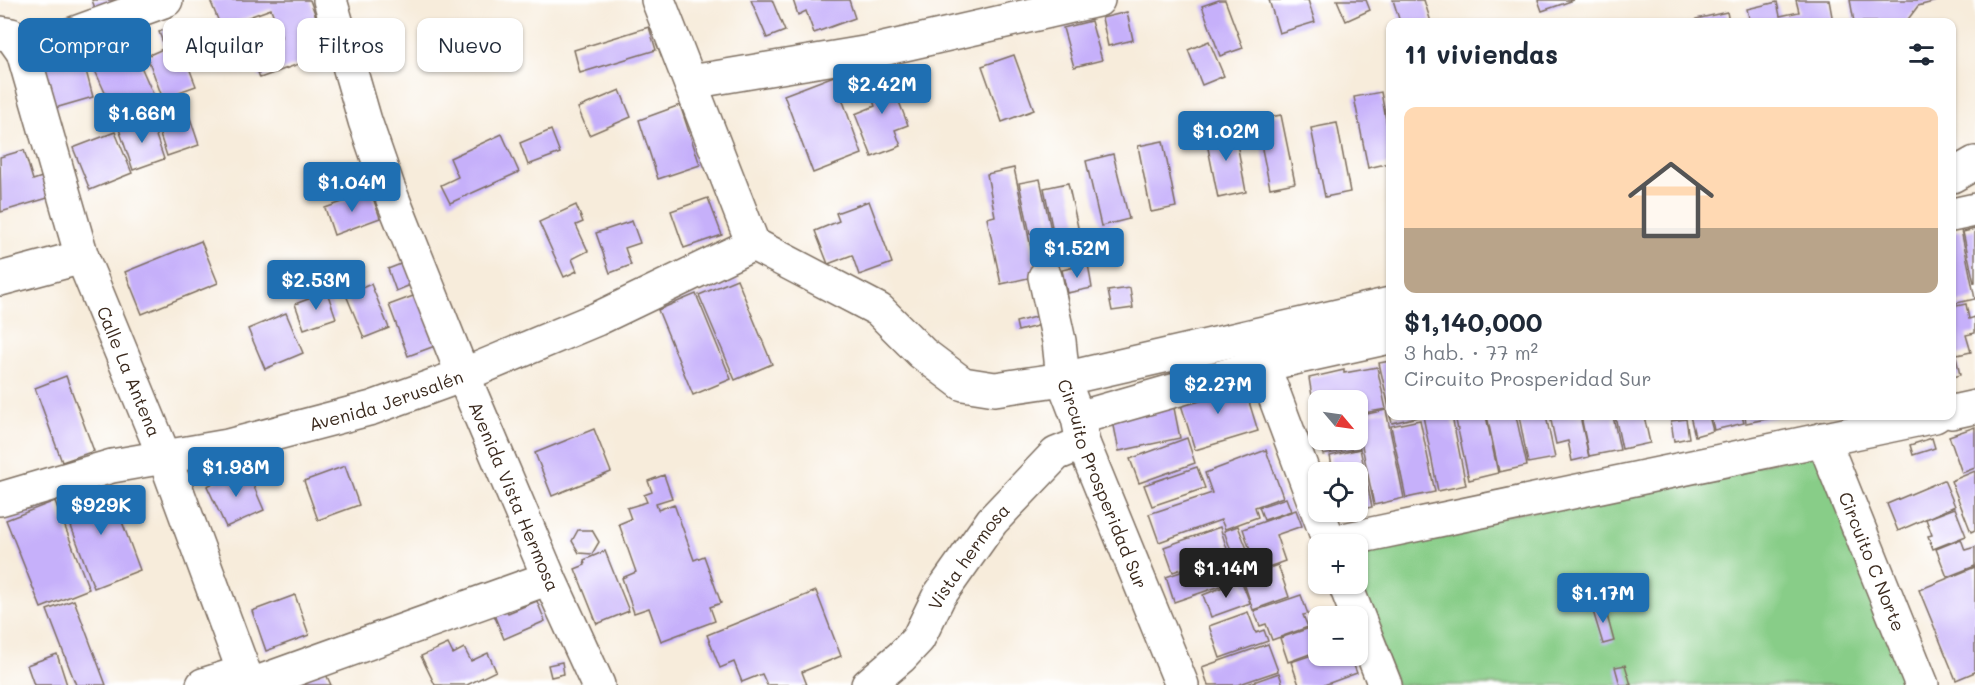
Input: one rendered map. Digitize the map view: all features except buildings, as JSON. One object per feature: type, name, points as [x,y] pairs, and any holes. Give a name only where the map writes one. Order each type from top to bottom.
[{"type":"street","points":[[11,42],[166,0]]},
{"type":"street","name":"Avenida Vista Hermosa","points":[[330,0],[365,121],[388,187],[463,375],[549,578],[598,685]]},
{"type":"street","points":[[658,0],[753,244],[879,310],[922,353],[963,384],[994,389],[1063,379],[1386,305]]},
{"type":"street","points":[[691,82],[870,52],[1098,0]]},
{"type":"street","name":"Calle La Antena","points":[[11,42],[82,257],[164,456],[249,681]]},
{"type":"street","points":[[1956,174],[1975,163]]},
{"type":"street","points":[[1956,214],[1975,210]]},
{"type":"street","name":"Avenida Jerusalén","points":[[0,499],[112,466],[228,446],[372,408],[463,375],[597,319],[753,244]]},
{"type":"street","points":[[0,279],[82,257]]},
{"type":"street","name":"Circuito Prosperidad Sur","points":[[1045,277],[1059,341],[1063,379],[1081,431],[1182,685]]},
{"type":"street","name":"Vista hermosa","points":[[868,685],[918,639],[939,596],[992,521],[1081,431],[1263,365],[1386,338]]},
{"type":"street","points":[[1263,365],[1326,534]]},
{"type":"street","points":[[1956,411],[1975,407]]},
{"type":"street","points":[[1368,536],[1915,420]]},
{"type":"street","name":"Circuito C Norte","points":[[1822,439],[1922,685]]},
{"type":"street","points":[[203,685],[249,681],[549,578]]},
{"type":"street","points":[[1350,594],[1385,685]]},
{"type":"green space","points":[[1816,453],[1913,685],[1396,685],[1362,594],[1368,594],[1368,544]]}]
